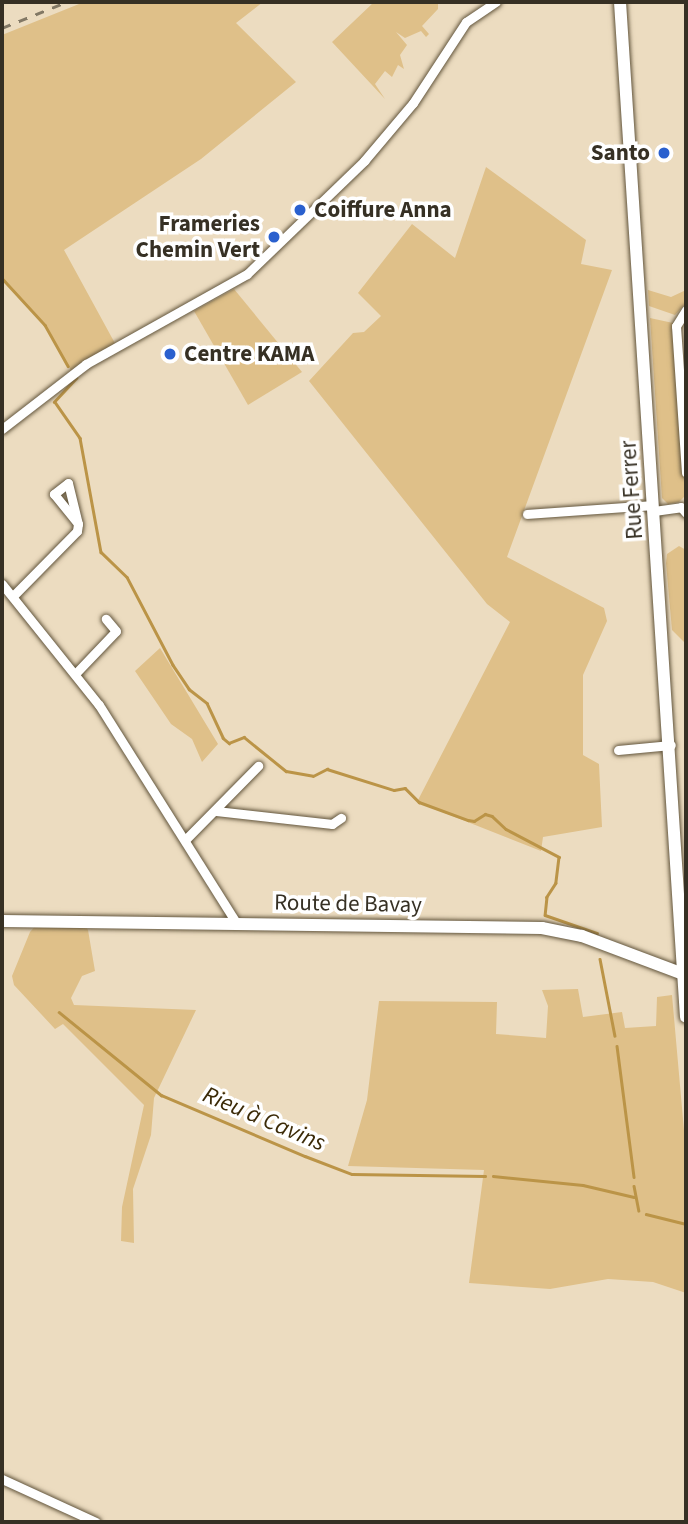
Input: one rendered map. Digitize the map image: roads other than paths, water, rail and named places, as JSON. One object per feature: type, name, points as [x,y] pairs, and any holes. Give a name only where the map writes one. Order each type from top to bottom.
[{"type":"main road","name":"Rue Ferrer","points":[[620,2],[671,745],[686,1017]]},
{"type":"main road","name":"Route de Bavay","points":[[2,921],[542,928],[582,936],[685,975]]},
{"type":"street","points":[[2,429],[86,364],[247,274],[364,161],[414,103],[466,22],[496,2]]},
{"type":"street","points":[[686,310],[676,326],[683,380],[686,473]]},
{"type":"street","points":[[527,514],[684,507]]},
{"type":"street","points":[[13,596],[74,535],[78,524]]},
{"type":"street","points":[[2,584],[75,674],[186,839],[237,924]]},
{"type":"street","points":[[75,674],[116,631],[106,619]]},
{"type":"street","points":[[618,750],[671,745]]},
{"type":"street","points":[[186,839],[258,766]]},
{"type":"street","points":[[216,811],[332,824],[341,818]]},
{"type":"street","points":[[2,1479],[96,1522]]},
{"type":"waterway","points":[[2,278],[45,325],[68,366]]},
{"type":"waterway","points":[[77,378],[55,402],[80,438],[101,552],[127,577],[173,665],[189,689],[207,703],[223,738],[229,743],[244,737],[286,771],[313,776],[327,769],[394,790],[405,788],[419,802],[468,820],[474,821],[485,814],[492,816],[506,829],[559,857],[556,883],[547,897],[545,915],[597,933]]},
{"type":"waterway","points":[[600,959],[615,1036]]},
{"type":"waterway","name":"Rieu à Cavins","points":[[59,1012],[161,1095],[305,1156],[352,1174],[485,1176]]},
{"type":"waterway","points":[[617,1046],[634,1177]]},
{"type":"waterway","points":[[493,1176],[583,1185],[634,1197]]},
{"type":"waterway","points":[[634,1186],[639,1211]]},
{"type":"waterway","points":[[646,1214],[686,1224]]},
{"type":"railway","points":[[2,28],[66,2]]},
{"type":"place","name":"Santo","points":[[664,153]]},
{"type":"place","name":"Coiffure Anna","points":[[300,210]]},
{"type":"place","name":"Frameries Chemin Vert","points":[[274,237]]},
{"type":"place","name":"Centre KAMA","points":[[170,354]]}]
